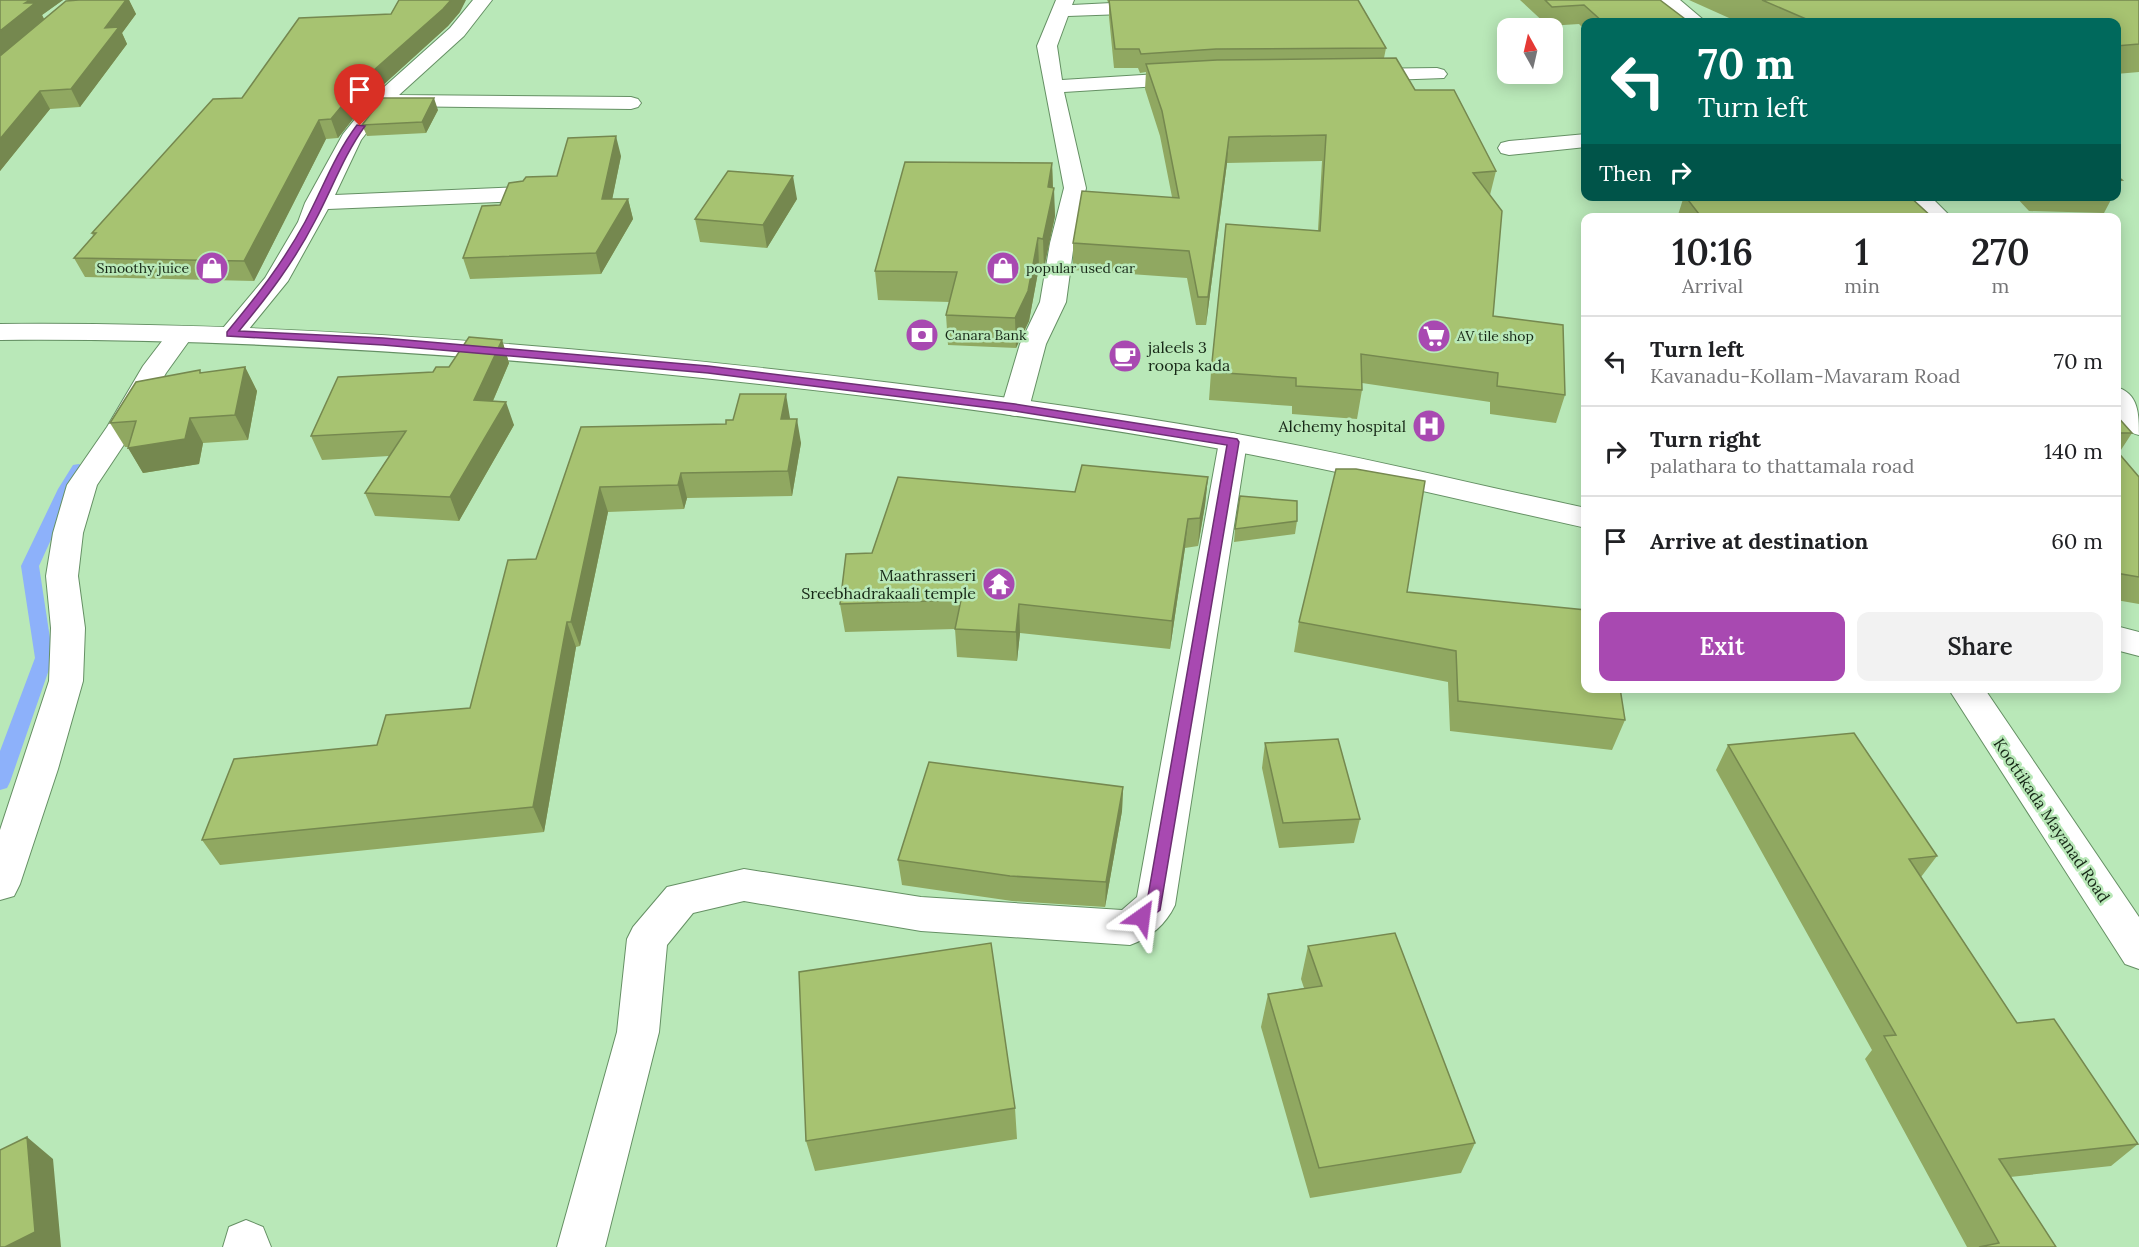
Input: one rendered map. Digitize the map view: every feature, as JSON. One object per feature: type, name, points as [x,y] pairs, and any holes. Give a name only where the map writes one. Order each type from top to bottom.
[{"type":"street","points":[[231,334],[276,281],[310,222],[317,203],[351,139],[380,101],[457,32],[483,0]]},
{"type":"street","points":[[1668,0],[1692,18]]},
{"type":"street","points":[[1015,408],[1033,344],[1053,302],[1075,188],[1053,87],[1047,46],[1063,5],[1166,6]]},
{"type":"street","points":[[1344,75],[1437,74]]},
{"type":"street","points":[[1053,87],[1215,76]]},
{"type":"street","points":[[380,101],[631,103]]},
{"type":"street","points":[[1509,148],[1581,141]]},
{"type":"street","points":[[317,203],[520,194]]},
{"type":"street","points":[[1921,201],[1935,213]]},
{"type":"street","points":[[0,332],[231,334],[383,341],[708,370],[1015,408],[1233,442],[1581,517]]},
{"type":"street","points":[[0,884],[40,769],[66,681],[68,628],[62,576],[68,533],[82,485],[121,428],[153,372],[182,334]]},
{"type":"street","points":[[2121,402],[2139,426]]},
{"type":"street","points":[[581,1247],[638,1032],[647,939],[681,899],[744,885],[921,914],[1130,928],[1155,905],[1233,442]]},
{"type":"street","points":[[2121,639],[2139,644]]},
{"type":"street","name":"Koottikada Mayanad Road","points":[[1968,693],[2139,951]]},
{"type":"building","points":[[0,0],[30,0],[25,3],[35,3],[0,31]]},
{"type":"building","points":[[126,0],[105,28],[119,27],[71,89],[40,91],[0,139],[0,56],[66,1]]},
{"type":"building","points":[[399,0],[451,0],[365,78],[331,119],[319,120],[244,261],[74,258],[96,233],[92,233],[213,99],[242,98],[299,18],[391,14]]},
{"type":"building","points":[[1109,0],[1358,0],[1386,48],[1216,49],[1141,54],[1139,49],[1115,49]]},
{"type":"building","points":[[1545,0],[1660,0],[1684,18],[1599,18],[1584,5],[1552,7]]},
{"type":"building","points":[[1762,0],[2139,0],[2139,44],[2121,46],[2121,18],[1804,18]]},
{"type":"building","points":[[1396,58],[1415,90],[1454,90],[1496,171],[1473,173],[1502,211],[1493,316],[1563,325],[1565,395],[1497,386],[1498,373],[1361,354],[1362,390],[1296,386],[1296,378],[1211,372],[1226,224],[1320,231],[1326,135],[1229,137],[1208,297],[1198,297],[1189,251],[1073,243],[1082,191],[1179,198],[1162,111],[1146,64],[1217,60]]},
{"type":"building","points":[[383,98],[434,98],[422,122],[362,125]]},
{"type":"building","points":[[616,136],[602,199],[628,199],[596,253],[463,258],[482,206],[500,205],[509,183],[523,181],[526,177],[557,176],[568,138]]},
{"type":"building","points":[[905,162],[1052,163],[1048,187],[1054,188],[1043,239],[1038,238],[1028,291],[1015,318],[946,315],[957,272],[875,271]]},
{"type":"building","points":[[728,171],[793,176],[763,225],[695,219]]},
{"type":"building","points":[[1689,201],[1914,201],[1928,213],[1698,213]]},
{"type":"building","points":[[469,337],[502,340],[474,400],[506,402],[450,497],[365,493],[406,431],[311,436],[338,377],[433,372],[436,367],[449,367]]},
{"type":"building","points":[[245,367],[235,415],[190,418],[185,439],[128,448],[136,421],[110,423],[136,382],[200,370],[200,373]]},
{"type":"building","points":[[740,394],[786,394],[781,419],[797,419],[788,471],[681,473],[678,485],[600,487],[571,622],[567,622],[533,807],[202,840],[234,759],[377,745],[386,715],[470,708],[508,560],[536,559],[581,427],[726,424],[726,420],[733,420]]},
{"type":"building","points":[[2121,421],[2132,433],[2121,433]]},
{"type":"building","points":[[2121,456],[2139,477],[2139,577],[2121,574]]},
{"type":"building","points":[[1082,465],[1208,477],[1200,518],[1188,519],[1172,621],[1019,604],[1016,632],[955,629],[961,600],[840,604],[846,554],[872,553],[898,477],[1075,492]]},
{"type":"building","points":[[1336,469],[1356,469],[1425,481],[1407,592],[1581,609],[1581,693],[1621,693],[1625,720],[1458,701],[1456,651],[1299,622]]},
{"type":"building","points":[[1240,496],[1297,501],[1297,521],[1235,529]]},
{"type":"building","points":[[1854,733],[1937,856],[1909,859],[2017,1023],[2054,1019],[2138,1144],[1999,1159],[2056,1247],[1979,1247],[1999,1243],[1884,1036],[1896,1035],[1728,745]]},
{"type":"building","points":[[1338,739],[1360,819],[1283,823],[1265,743]]},
{"type":"building","points":[[929,762],[1123,787],[1106,882],[1010,876],[898,860]]},
{"type":"building","points":[[1395,933],[1475,1143],[1319,1168],[1268,994],[1322,986],[1308,946]]},
{"type":"building","points":[[991,943],[1015,1108],[806,1141],[799,972]]},
{"type":"building","points":[[27,1137],[35,1232],[5,1247],[0,1247],[0,1150]]},
{"type":"waterway","points":[[0,782],[16,731],[44,658],[30,566],[66,489],[79,469]]},
{"type":"place","name":"Smoothy juice","points":[[212,268]]},
{"type":"place","name":"popular used car","points":[[1003,268]]},
{"type":"place","name":"Canara Bank","points":[[922,335]]},
{"type":"place","name":"AV tile shop","points":[[1434,336]]},
{"type":"place","name":"jaleels 3 roopa kada","points":[[1125,356]]},
{"type":"place","name":"Alchemy hospital","points":[[1429,426]]},
{"type":"place","name":"Maathrasseri Sreebhadrakaali temple","points":[[999,584]]},
{"type":"route","points":[[360,126],[276,281],[231,334],[383,341],[708,370],[1015,408],[1233,442],[1155,905],[1142,917]]}]
